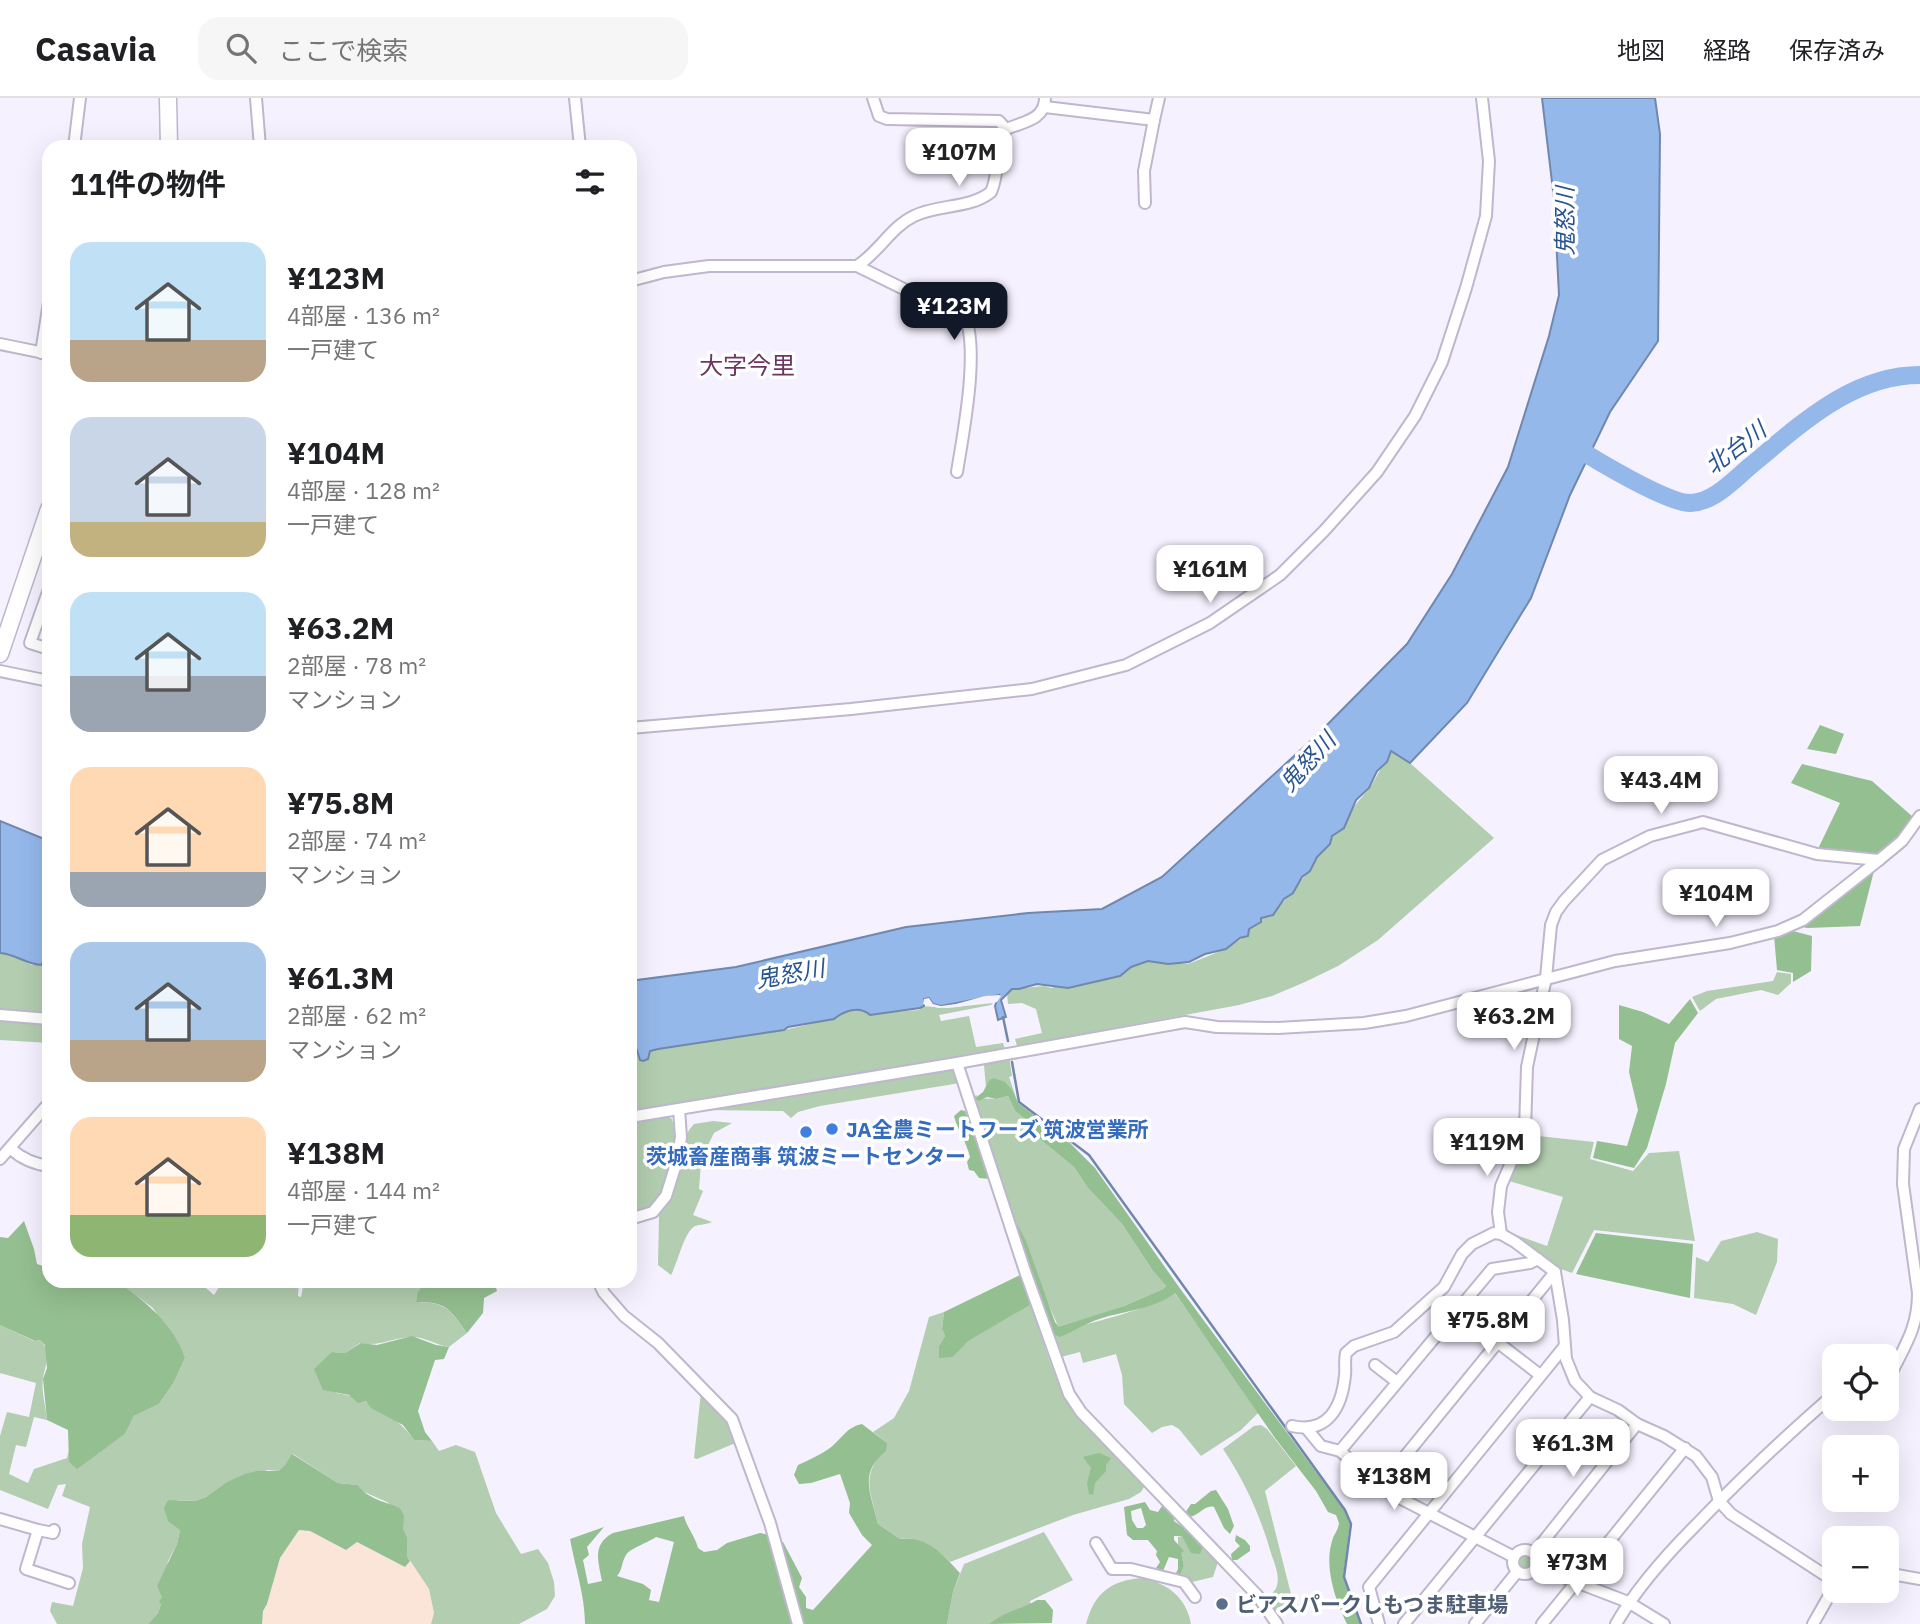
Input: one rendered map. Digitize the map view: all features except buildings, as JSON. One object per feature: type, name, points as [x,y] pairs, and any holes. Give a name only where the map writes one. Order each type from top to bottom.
[{"type":"highway","points":[[168,98],[169,140]]},
{"type":"highway","points":[[2,644],[42,529]]},
{"type":"street","points":[[76,140],[80,98]]},
{"type":"street","points":[[256,98],[259,140]]},
{"type":"street","points":[[575,98],[579,140]]},
{"type":"street","points":[[873,98],[880,116],[887,119],[999,121],[1006,129]]},
{"type":"street","points":[[1145,203],[1144,171],[1159,98]]},
{"type":"street","points":[[637,728],[1032,689],[1126,664],[1210,624],[1280,575],[1377,472],[1415,416],[1442,362],[1486,216],[1489,161],[1482,98]]},
{"type":"street","points":[[857,266],[869,259],[897,228],[914,216],[978,200],[991,192],[997,174],[1000,144],[1006,129],[1036,118],[1045,103],[1154,120]]},
{"type":"street","points":[[637,279],[664,272],[709,266],[857,266],[914,294],[963,312],[969,323],[969,385],[957,472]]},
{"type":"street","points":[[0,344],[42,352]]},
{"type":"street","points":[[42,609],[30,643],[42,647]]},
{"type":"street","points":[[0,671],[42,680]]},
{"type":"street","points":[[637,1116],[1185,1022],[1216,1027],[1265,1028],[1350,1025],[1406,1016],[1615,961],[1730,943],[1778,931],[1803,920],[1902,841],[1920,817]]},
{"type":"street","points":[[1501,1234],[1498,1212],[1501,1186],[1525,1130],[1527,1067],[1546,978],[1551,925],[1556,912],[1602,860],[1650,836],[1703,822],[1817,854],[1879,860]]},
{"type":"street","points":[[0,1015],[42,1018]]},
{"type":"street","points":[[957,1063],[1025,1271],[1069,1394],[1081,1412],[1267,1607],[1277,1624]]},
{"type":"street","points":[[637,1217],[653,1212],[666,1196],[681,1137],[679,1109]]},
{"type":"street","points":[[1899,1359],[1918,1324],[1918,1293],[1902,1184],[1905,1149],[1920,1109]]},
{"type":"street","points":[[0,1159],[42,1111]]},
{"type":"street","points":[[11,1149],[42,1165]]},
{"type":"street","points":[[1292,1426],[1307,1429],[1326,1421],[1342,1394],[1346,1353],[1354,1346],[1394,1332],[1444,1287],[1462,1254],[1472,1244],[1494,1233],[1501,1234],[1555,1272],[1566,1359],[1575,1381],[1590,1397],[1618,1410],[1637,1424],[1696,1456],[1708,1470],[1719,1501],[1731,1514],[1822,1573]]},
{"type":"street","points":[[1340,1451],[1492,1269],[1530,1263],[1538,1259]]},
{"type":"street","points":[[1380,1487],[1555,1272]]},
{"type":"street","points":[[602,1288],[624,1316],[658,1343],[732,1419],[770,1524],[798,1624]]},
{"type":"street","points":[[1457,1311],[1540,1375]]},
{"type":"street","points":[[1379,1624],[1369,1587],[1564,1347]]},
{"type":"street","points":[[1375,1365],[1397,1382]]},
{"type":"street","points":[[1404,1624],[1590,1397]]},
{"type":"street","points":[[1616,1624],[1628,1602],[1675,1546],[1822,1405]]},
{"type":"street","points":[[1534,1553],[1637,1424]]},
{"type":"street","points":[[1307,1429],[1321,1446],[1340,1451],[1380,1487],[1514,1557]]},
{"type":"street","points":[[1542,1624],[1685,1448]]},
{"type":"street","points":[[0,1519],[38,1530],[53,1533],[54,1530]]},
{"type":"street","points":[[38,1530],[26,1569],[69,1583]]},
{"type":"street","points":[[1096,1543],[1112,1569],[1131,1569],[1184,1582],[1195,1597]]},
{"type":"street","points":[[1522,1550],[1534,1553],[1537,1567],[1528,1574],[1517,1572],[1513,1565],[1514,1557],[1522,1550]]},
{"type":"street","points":[[1537,1567],[1628,1602],[1664,1624]]},
{"type":"street","points":[[1475,1624],[1517,1572]]},
{"type":"street","points":[[1899,1575],[1920,1579]]},
{"type":"street","points":[[1813,1624],[1825,1603]]},
{"type":"shaded area","points":[[299,1530],[310,1531],[346,1550],[357,1542],[405,1567],[410,1561],[429,1589],[434,1613],[431,1624],[262,1624],[263,1611],[280,1558]]},
{"type":"green space","points":[[1820,725],[1844,734],[1836,754],[1807,749]]},
{"type":"green space","points":[[1391,750],[1410,763],[1494,838],[1378,940],[1338,966],[1272,996],[1239,1005],[1017,1046],[1015,1039],[1042,1033],[1036,1009],[1022,1003],[1008,1004],[1007,994],[1012,989],[1044,986],[1068,988],[1082,983],[1089,984],[1120,976],[1131,967],[1148,961],[1188,964],[1226,949],[1247,935],[1249,929],[1261,922],[1261,918],[1273,914],[1309,871],[1332,836],[1342,828],[1369,789]]},
{"type":"green space","points":[[1802,764],[1872,781],[1913,817],[1899,838],[1877,857],[1817,851],[1840,803],[1791,783]]},
{"type":"green space","points":[[1875,867],[1860,926],[1795,926]]},
{"type":"green space","points":[[1789,930],[1812,936],[1811,971],[1793,982],[1793,973],[1777,970],[1774,936]]},
{"type":"green space","points":[[0,953],[9,953],[32,965],[42,962],[42,1013],[0,1009]]},
{"type":"green space","points":[[1777,972],[1791,974],[1791,983],[1778,995],[1761,990],[1716,999],[1700,1011],[1692,997],[1707,991],[1773,981]]},
{"type":"green space","points":[[1690,999],[1698,1013],[1675,1043],[1647,1148],[1634,1168],[1593,1158],[1597,1141],[1627,1146],[1638,1110],[1629,1072],[1632,1046],[1619,1039],[1619,1005],[1669,1024]]},
{"type":"green space","points":[[993,1003],[939,1015],[941,1021],[969,1016],[976,1047],[1003,1043],[1005,1049],[637,1111],[637,1053],[648,1054],[658,1049],[784,1030],[855,1009],[870,1014],[919,1010],[922,1006],[947,1008]]},
{"type":"green space","points":[[0,1019],[42,1023],[42,1043],[0,1040]]},
{"type":"green space","points":[[1009,1056],[1012,1076],[1009,1077],[1018,1103],[1009,1088],[999,1080],[990,1079],[986,1088],[986,1060]]},
{"type":"green space","points":[[950,1069],[956,1072],[960,1083],[820,1106],[798,1112],[791,1118],[783,1111],[703,1110]]},
{"type":"green space","points":[[990,1079],[1005,1082],[1018,1103],[1068,1141],[1095,1168],[1179,1287],[1345,1511],[1350,1524],[1343,1577],[1360,1624],[1347,1624],[1332,1582],[1329,1559],[1339,1523],[1336,1515],[1328,1512],[1316,1491],[1275,1438],[1175,1293],[1147,1307],[1096,1320],[1060,1337],[1052,1333],[1013,1225],[1017,1224],[1026,1241],[1059,1327],[1124,1306],[1166,1286],[1122,1224],[1088,1188],[1074,1167],[1036,1136],[1025,1119],[1015,1111],[1008,1096],[996,1099],[987,1097],[979,1101],[975,1098],[983,1092]]},
{"type":"green space","points":[[977,1095],[976,1098],[996,1099],[1008,1096],[1015,1111],[1025,1119],[1036,1136],[1074,1167],[1088,1188],[1122,1224],[1166,1286],[1163,1289],[1124,1306],[1059,1328],[1013,1225],[972,1097]]},
{"type":"green space","points":[[961,1110],[965,1111],[969,1119],[990,1179],[979,1178],[974,1171],[969,1170],[967,1162],[970,1157],[954,1116]]},
{"type":"green space","points":[[667,1116],[672,1119],[677,1141],[667,1182],[654,1205],[637,1214],[637,1121]]},
{"type":"green space","points":[[713,1121],[732,1123],[714,1133],[707,1147],[701,1163],[699,1189],[703,1191],[693,1215],[712,1222],[691,1229],[671,1275],[658,1265],[659,1216],[673,1187],[689,1130],[694,1124]]},
{"type":"green space","points":[[1529,1135],[1594,1142],[1590,1159],[1633,1171],[1649,1153],[1679,1151],[1695,1241],[1594,1230],[1572,1273],[1558,1268],[1532,1247],[1506,1235],[1505,1231],[1547,1246],[1563,1197],[1509,1181]]},
{"type":"green space","points":[[24,1221],[37,1264],[42,1266],[42,1288],[126,1288],[153,1310],[168,1327],[185,1358],[174,1382],[159,1404],[134,1416],[125,1434],[77,1469],[69,1462],[68,1430],[47,1420],[43,1379],[47,1368],[45,1345],[40,1340],[35,1341],[0,1325],[0,1237],[8,1238]]},
{"type":"green space","points":[[1757,1232],[1778,1239],[1777,1262],[1756,1315],[1733,1304],[1694,1298],[1696,1257],[1708,1262],[1721,1241]]},
{"type":"green space","points":[[1596,1233],[1693,1244],[1690,1298],[1576,1274]]},
{"type":"green space","points":[[1022,1274],[1032,1304],[968,1341],[953,1357],[939,1358],[939,1346],[945,1336],[942,1329],[944,1312]]},
{"type":"green space","points":[[126,1288],[206,1288],[214,1295],[218,1288],[299,1288],[298,1296],[301,1297],[303,1288],[420,1288],[416,1302],[446,1308],[467,1333],[449,1347],[411,1337],[373,1344],[360,1343],[345,1353],[332,1352],[336,1393],[380,1409],[399,1423],[414,1440],[432,1441],[439,1451],[456,1445],[475,1452],[496,1513],[521,1554],[538,1549],[548,1563],[555,1596],[547,1609],[519,1624],[431,1624],[434,1613],[429,1589],[407,1556],[403,1516],[387,1502],[362,1491],[358,1485],[338,1483],[293,1454],[278,1471],[268,1470],[225,1483],[206,1497],[195,1501],[177,1500],[180,1530],[177,1544],[168,1561],[158,1613],[148,1624],[57,1624],[50,1611],[52,1602],[73,1606],[83,1568],[82,1544],[90,1507],[62,1496],[66,1484],[58,1485],[48,1509],[0,1490],[0,1436],[7,1412],[29,1417],[36,1383],[0,1373],[0,1325],[34,1341],[40,1340],[47,1354],[43,1394],[47,1420],[34,1417],[26,1447],[16,1445],[9,1474],[28,1483],[34,1469],[67,1458],[69,1450],[69,1462],[77,1468],[125,1434],[134,1416],[159,1404],[174,1382],[185,1358],[153,1308]]},
{"type":"green space","points":[[420,1288],[496,1288],[497,1291],[484,1298],[483,1313],[467,1333],[447,1308],[435,1303],[416,1302]]},
{"type":"green space","points":[[1174,1292],[1259,1412],[1241,1430],[1201,1456],[1179,1429],[1172,1425],[1152,1433],[1124,1404],[1122,1375],[1116,1354],[1083,1363],[1080,1352],[1061,1357],[1060,1348],[1052,1333],[1135,1310]]},
{"type":"green space","points":[[1032,1304],[1053,1370],[1068,1401],[1087,1428],[1126,1462],[1144,1487],[1129,1499],[1073,1515],[950,1562],[928,1544],[915,1539],[900,1539],[878,1524],[869,1482],[873,1465],[887,1443],[873,1432],[894,1418],[909,1391],[929,1317],[944,1312],[942,1329],[945,1336],[939,1346],[939,1357],[953,1357],[967,1341]]},
{"type":"green space","points":[[412,1336],[449,1347],[444,1359],[435,1360],[418,1411],[425,1432],[432,1441],[414,1440],[403,1425],[371,1408],[366,1401],[358,1403],[349,1395],[323,1390],[314,1369],[332,1352],[345,1353],[361,1343],[377,1345]]},
{"type":"green space","points":[[701,1392],[729,1422],[738,1442],[697,1459],[694,1458]]},
{"type":"green space","points":[[862,1424],[887,1443],[886,1451],[877,1459],[869,1476],[870,1494],[878,1524],[900,1539],[927,1543],[960,1573],[947,1624],[585,1624],[582,1592],[570,1539],[604,1527],[587,1547],[589,1555],[583,1560],[588,1584],[602,1581],[598,1554],[606,1537],[684,1516],[698,1548],[704,1552],[717,1550],[727,1543],[760,1533],[783,1542],[802,1578],[799,1587],[806,1597],[806,1608],[813,1610],[872,1545],[862,1535],[849,1513],[850,1503],[840,1474],[799,1484],[794,1475],[798,1465],[830,1448]],"holes":[[[656,1537],[674,1542],[659,1602],[649,1600],[651,1590],[643,1584],[617,1576],[631,1550]]]},
{"type":"green space","points":[[1261,1425],[1296,1466],[1265,1491],[1294,1606],[1277,1613],[1267,1598],[1276,1589],[1278,1577],[1267,1539],[1245,1486],[1223,1449],[1254,1426]]},
{"type":"green space","points":[[1099,1453],[1111,1458],[1106,1465],[1106,1471],[1095,1483],[1093,1495],[1089,1494],[1087,1483],[1091,1468],[1083,1457]]},
{"type":"green space","points":[[292,1454],[338,1483],[358,1485],[372,1497],[400,1508],[404,1516],[403,1528],[410,1561],[405,1567],[357,1542],[346,1550],[310,1531],[299,1530],[280,1558],[263,1611],[262,1624],[148,1624],[158,1613],[162,1597],[157,1586],[177,1544],[180,1530],[168,1521],[164,1508],[168,1500],[195,1501],[245,1474],[278,1471]]},
{"type":"green space","points":[[1216,1490],[1228,1509],[1234,1526],[1230,1534],[1224,1528],[1214,1507],[1208,1507],[1189,1517],[1185,1513],[1191,1504]]},
{"type":"green space","points":[[1145,1502],[1150,1510],[1158,1512],[1164,1503],[1175,1515],[1174,1521],[1203,1545],[1200,1554],[1191,1553],[1182,1536],[1174,1536],[1174,1540],[1184,1551],[1181,1553],[1184,1566],[1180,1575],[1176,1573],[1178,1559],[1169,1557],[1163,1571],[1156,1568],[1160,1562],[1157,1551],[1148,1540],[1133,1540],[1127,1535],[1124,1507]],"holes":[[[1141,1508],[1146,1525],[1137,1528],[1131,1511]]]},
{"type":"green space","points":[[1044,1532],[1073,1580],[989,1624],[947,1624],[953,1592],[964,1564]]},
{"type":"green space","points":[[1236,1535],[1245,1540],[1250,1551],[1237,1560],[1232,1560],[1231,1554],[1240,1546],[1235,1541]]},
{"type":"green space","points":[[1182,1536],[1207,1548],[1218,1562],[1213,1577],[1192,1582],[1179,1576],[1184,1566],[1178,1544],[1178,1537]]},
{"type":"green space","points":[[1525,1554],[1531,1556],[1531,1568],[1525,1570],[1519,1568],[1517,1562],[1519,1556]]},
{"type":"green space","points":[[1143,1578],[1174,1593],[1185,1606],[1191,1624],[1086,1624],[1094,1604],[1106,1590],[1122,1582]]},
{"type":"green space","points":[[1037,1600],[1045,1600],[1053,1610],[1052,1623],[989,1624],[1001,1616]]},
{"type":"water","name":"鬼怒川","points":[[1542,98],[1655,98],[1660,134],[1658,341],[1610,412],[1570,495],[1531,598],[1467,703],[1410,763],[1391,751],[1387,762],[1377,771],[1369,788],[1356,800],[1344,828],[1332,836],[1330,844],[1317,857],[1310,871],[1302,877],[1293,893],[1284,899],[1273,915],[1261,918],[1261,922],[1249,929],[1248,936],[1240,938],[1226,949],[1205,954],[1189,962],[1168,964],[1148,961],[1131,967],[1120,976],[1068,988],[1037,984],[1012,989],[1001,1000],[1006,1017],[998,1020],[995,1006],[999,995],[941,1006],[933,1004],[929,998],[924,999],[924,1006],[920,1008],[870,1015],[861,1010],[852,1010],[834,1019],[784,1030],[658,1049],[650,1051],[648,1059],[640,1060],[637,1050],[637,980],[736,967],[906,927],[1028,913],[1102,909],[1162,877],[1318,734],[1407,644],[1452,574],[1508,467],[1559,295],[1554,199]]},
{"type":"water","points":[[0,821],[42,838],[42,964],[0,953]]},
{"type":"pier","points":[[1001,996],[997,1002],[993,1003],[994,999],[985,999],[959,1007],[938,1008],[923,1004],[924,999],[929,998],[933,1004],[941,1006]]},
{"type":"waterway","name":"北台川","points":[[1571,444],[1630,479],[1666,496],[1680,501],[1699,502],[1722,490],[1787,435],[1849,393],[1895,377],[1920,375]]},
{"type":"waterway","points":[[1003,1017],[1008,1041]]},
{"type":"waterway","points":[[1012,1062],[1019,1102],[1089,1155],[1345,1510],[1351,1524],[1344,1577],[1361,1624]]},
{"type":"place","name":"JA全農ミートフーズ 筑波営業所","points":[[832,1129]]},
{"type":"place","name":"茨城畜産商事 筑波ミートセンター","points":[[806,1132]]},
{"type":"place","name":"ビアスパークしもつま駐車場","points":[[1222,1604]]},
{"type":"district","name":"大字今里","points":[[747,365]]}]
